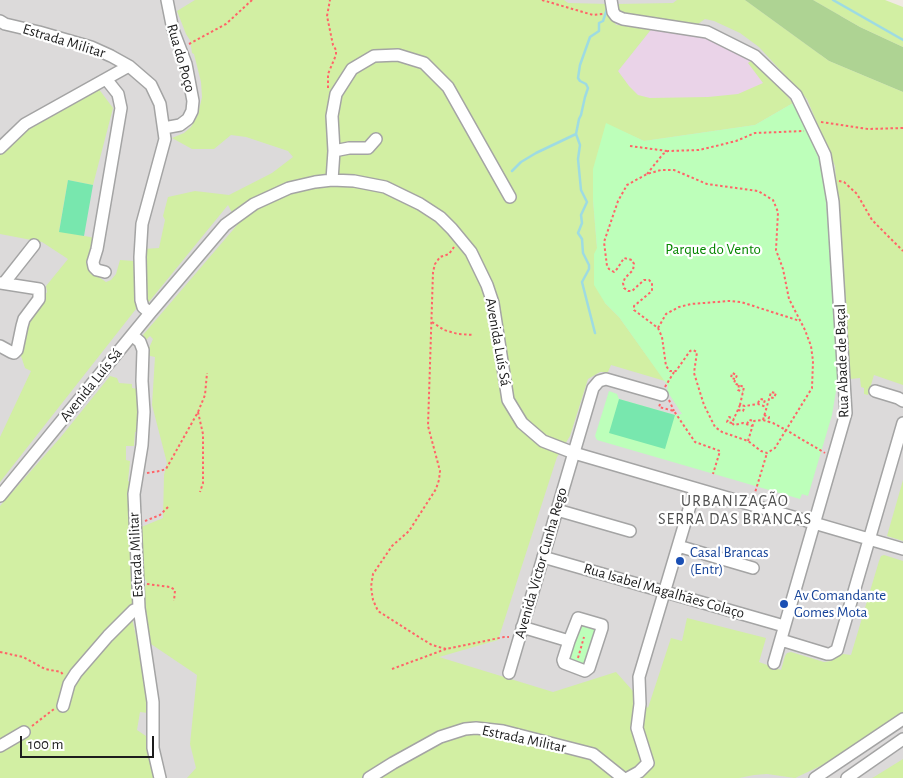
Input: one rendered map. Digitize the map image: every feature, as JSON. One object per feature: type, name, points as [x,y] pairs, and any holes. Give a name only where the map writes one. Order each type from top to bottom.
[{"type":"street","name":"Rua do Poço","points":[[164,128],[180,125],[188,119],[192,111],[193,101],[186,64],[173,30],[167,0]]},
{"type":"street","points":[[612,0],[614,12]]},
{"type":"street","name":"Rua Abade de Baçal","points":[[614,12],[616,16],[623,19],[707,32],[755,56],[796,96],[825,155],[834,202],[846,413],[774,663]]},
{"type":"street","name":"Estrada Militar","points":[[0,21],[90,47],[129,66],[151,85],[160,104],[165,139],[142,224],[140,257],[141,300],[144,307],[150,313]]},
{"type":"street","points":[[332,180],[334,151],[332,116],[336,94],[352,69],[374,56],[398,55],[424,64],[448,87],[510,197]]},
{"type":"street","points":[[0,147],[25,124],[129,66]]},
{"type":"street","points":[[105,272],[97,270],[93,262],[97,249],[122,108],[118,94],[106,79]]},
{"type":"street","points":[[334,151],[349,148],[368,148],[376,139]]},
{"type":"street","name":"Avenida Luís Sá","points":[[0,496],[214,236],[239,214],[263,198],[304,184],[332,180],[370,184],[403,194],[440,217],[461,239],[475,259],[487,285],[498,329],[508,400],[522,423],[538,438],[558,448],[574,453],[903,550]]},
{"type":"street","points":[[2,283],[34,245]]},
{"type":"street","points":[[0,346],[15,352],[19,344],[24,319],[39,299],[39,289],[2,283]]},
{"type":"street","name":"Estrada Militar","points":[[132,335],[140,342],[143,350],[144,412],[134,494],[139,608],[153,702],[153,748],[160,778]]},
{"type":"street","name":"Avenida Victor Cunha Rego","points":[[509,673],[593,388],[598,381],[606,379],[662,395]]},
{"type":"street","points":[[875,391],[903,401]]},
{"type":"street","points":[[781,640],[827,654],[836,650],[903,423]]},
{"type":"street","points":[[628,778],[639,772],[649,761],[639,738],[637,728],[640,704],[639,677],[695,489]]},
{"type":"street","points":[[557,510],[630,531]]},
{"type":"street","points":[[678,546],[753,568]]},
{"type":"street","name":"Rua Isabel Magalhães Colaço","points":[[543,557],[784,626]]},
{"type":"street","points":[[63,706],[69,684],[76,673],[108,636],[134,610],[139,608]]},
{"type":"street","points":[[578,618],[600,623],[602,628],[598,641],[588,669],[585,671],[565,665],[563,662],[578,618]]},
{"type":"street","points":[[521,632],[570,637]]},
{"type":"street","points":[[815,778],[903,719]]},
{"type":"street","name":"Estrada Militar","points":[[369,778],[393,762],[440,737],[465,729],[476,728],[503,731],[593,754],[623,778]]},
{"type":"street","points":[[0,746],[24,732]]},
{"type":"street","points":[[847,778],[903,739]]},
{"type":"path","points":[[181,49],[226,24],[252,0]]},
{"type":"path","points":[[330,0],[327,16],[336,55],[329,68],[327,80],[328,88],[336,94]]},
{"type":"path","points":[[542,0],[593,15],[614,12]]},
{"type":"path","points":[[630,146],[668,151],[699,150],[736,141],[755,133],[800,132],[810,125],[854,128],[903,128]]},
{"type":"path","points":[[647,174],[663,154],[668,151]]},
{"type":"path","points":[[674,372],[670,371],[666,366],[662,336],[658,328],[634,310],[634,306],[652,291],[652,283],[649,280],[644,280],[632,291],[626,290],[623,283],[633,270],[633,262],[630,259],[624,258],[616,271],[611,271],[606,262],[604,249],[604,242],[622,193],[633,181],[661,170],[674,170],[707,184],[758,191],[770,196],[778,212],[776,250],[783,269],[789,299],[806,330],[811,346],[813,383],[808,397],[794,414],[775,448],[767,453],[751,505]]},
{"type":"path","points":[[830,178],[844,182],[856,194],[872,220],[903,251]]},
{"type":"path","points":[[446,649],[422,640],[378,611],[373,600],[371,588],[373,574],[392,546],[408,531],[436,489],[439,480],[440,471],[428,426],[435,264],[440,257],[449,254],[461,239]]},
{"type":"path","points":[[658,328],[666,314],[679,308],[691,304],[729,301],[741,302],[800,321]]},
{"type":"path","points":[[432,321],[444,330],[458,334],[474,335]]},
{"type":"path","points":[[712,474],[720,450],[692,440],[674,411],[659,407],[663,389],[691,350],[695,351],[694,373],[704,406],[712,423],[722,432],[748,441],[761,451],[767,453]]},
{"type":"path","points":[[138,472],[166,469],[198,412],[205,395],[207,373]]},
{"type":"path","points":[[732,424],[740,405],[744,387],[736,384],[735,380]]},
{"type":"path","points":[[739,386],[738,390],[743,392]]},
{"type":"path","points":[[763,420],[769,397]]},
{"type":"path","points":[[758,404],[760,399],[765,400],[763,406]]},
{"type":"path","points":[[740,405],[758,404],[766,407]]},
{"type":"path","points":[[738,410],[743,411],[745,406]]},
{"type":"path","points":[[198,412],[203,434],[203,483],[200,492]]},
{"type":"path","points":[[764,415],[769,417],[768,422]]},
{"type":"path","points":[[734,419],[729,417],[727,422],[752,426]]},
{"type":"path","points":[[747,424],[749,420],[763,420],[786,430],[823,452],[835,456]]},
{"type":"path","points":[[748,441],[754,421]]},
{"type":"path","points":[[135,523],[150,520],[160,515],[168,507]]},
{"type":"path","points":[[138,582],[170,587],[175,590],[174,601]]},
{"type":"path","points":[[392,668],[446,649],[521,632]]},
{"type":"path","points":[[570,637],[584,637],[598,641]]},
{"type":"path","points":[[575,668],[584,637]]},
{"type":"path","points":[[0,652],[23,657],[45,669],[61,672],[69,684]]},
{"type":"path","points":[[24,732],[53,709],[63,706]]},
{"type":"shaded area","points":[[0,0],[851,0],[830,32],[811,76],[903,349],[903,778],[0,778]]},
{"type":"shaded area","points":[[653,27],[708,39],[732,47],[749,61],[752,60],[780,87],[793,103],[644,141],[618,71]]},
{"type":"green space","points":[[195,0],[564,0],[568,3],[609,4],[610,15],[616,25],[653,27],[618,71],[638,95],[650,98],[708,97],[738,94],[763,83],[748,63],[752,60],[774,80],[793,103],[755,125],[644,141],[606,124],[593,200],[597,248],[605,303],[619,317],[665,381],[611,365],[608,372],[600,372],[588,379],[570,436],[557,457],[498,640],[439,657],[553,692],[616,672],[648,708],[671,638],[682,641],[687,618],[766,638],[759,662],[781,670],[785,656],[791,652],[824,662],[831,661],[843,654],[851,655],[879,561],[881,556],[884,555],[903,561],[903,713],[831,761],[795,778],[767,774],[739,778],[187,778],[196,768],[190,744],[197,675],[148,642],[141,590],[147,582],[143,576],[139,528],[163,518],[164,475],[167,463],[152,405],[155,357],[146,355],[153,339],[150,336],[146,340],[143,335],[238,224],[228,205],[148,303],[144,300],[143,249],[159,248],[165,220],[163,216],[168,197],[195,191],[229,195],[272,173],[293,157],[288,151],[246,137],[231,135],[214,149],[192,149],[172,138],[184,133],[191,127],[198,115],[202,97],[201,82],[190,40],[177,11]]},
{"type":"green space","points":[[677,0],[745,0],[829,61],[903,92],[903,385],[874,375],[868,395],[864,394],[860,378],[850,379],[835,166],[807,99],[759,47],[740,33],[705,19],[698,24],[623,15],[618,11],[616,4],[673,3]]},
{"type":"green space","points":[[745,0],[813,0],[860,27],[903,47],[903,92],[829,61]]},
{"type":"green space","points":[[813,0],[885,0],[903,7],[903,47],[860,27]]},
{"type":"green space","points":[[98,88],[113,108],[93,185],[68,180],[59,231],[95,238],[90,271],[106,282],[111,280],[116,274],[120,260],[135,261],[136,309],[0,482],[0,437],[31,371],[25,368],[19,350],[31,317],[47,292],[46,286],[68,259],[42,242],[0,234],[0,155],[35,123]]},
{"type":"green space","name":"Parque do Vento","points":[[793,103],[806,127],[807,134],[811,136],[824,176],[839,373],[832,415],[808,496],[802,494],[800,499],[597,440],[595,436],[609,391],[617,394],[619,399],[675,415],[682,414],[667,391],[668,386],[619,317],[605,303],[594,285],[594,254],[597,248],[593,200],[593,169],[606,123],[644,141],[755,125]]},
{"type":"green space","points":[[68,180],[93,185],[84,236],[59,232]]},
{"type":"green space","points":[[110,376],[117,378],[119,383],[132,384],[132,388],[138,389],[140,432],[135,432],[134,446],[126,446],[126,460],[130,461],[128,481],[132,482],[135,605],[69,677],[58,704],[67,709],[75,677],[132,618],[140,655],[148,713],[140,712],[137,730],[146,736],[156,778],[0,778],[0,506],[60,438]]},
{"type":"green space","points":[[619,399],[675,415],[665,449],[609,433]]},
{"type":"green space","points":[[903,480],[903,541],[887,536]]},
{"type":"green space","points":[[588,623],[597,630],[586,664],[582,665],[571,661],[569,656],[578,626]]},
{"type":"green space","points":[[903,759],[903,778],[872,778],[874,777]]},
{"type":"waterway","points":[[833,0],[903,40]]},
{"type":"waterway","points":[[595,333],[582,282],[589,269],[589,265],[583,253],[582,239],[578,233],[582,223],[581,215],[587,202],[581,190],[578,159],[580,145],[576,134],[588,88],[578,78],[580,65],[590,37],[599,31],[599,23],[603,21],[607,9]]},
{"type":"waterway","points":[[512,171],[521,162],[536,153],[576,134]]},
{"type":"place","name":"Casal Brancas (Entr)","points":[[680,561]]},
{"type":"place","name":"Av Comandante Gomes Mota","points":[[784,604]]},
{"type":"district","name":"URBANIZAÇÃO SERRA DAS BRANCAS","points":[[735,510]]}]
